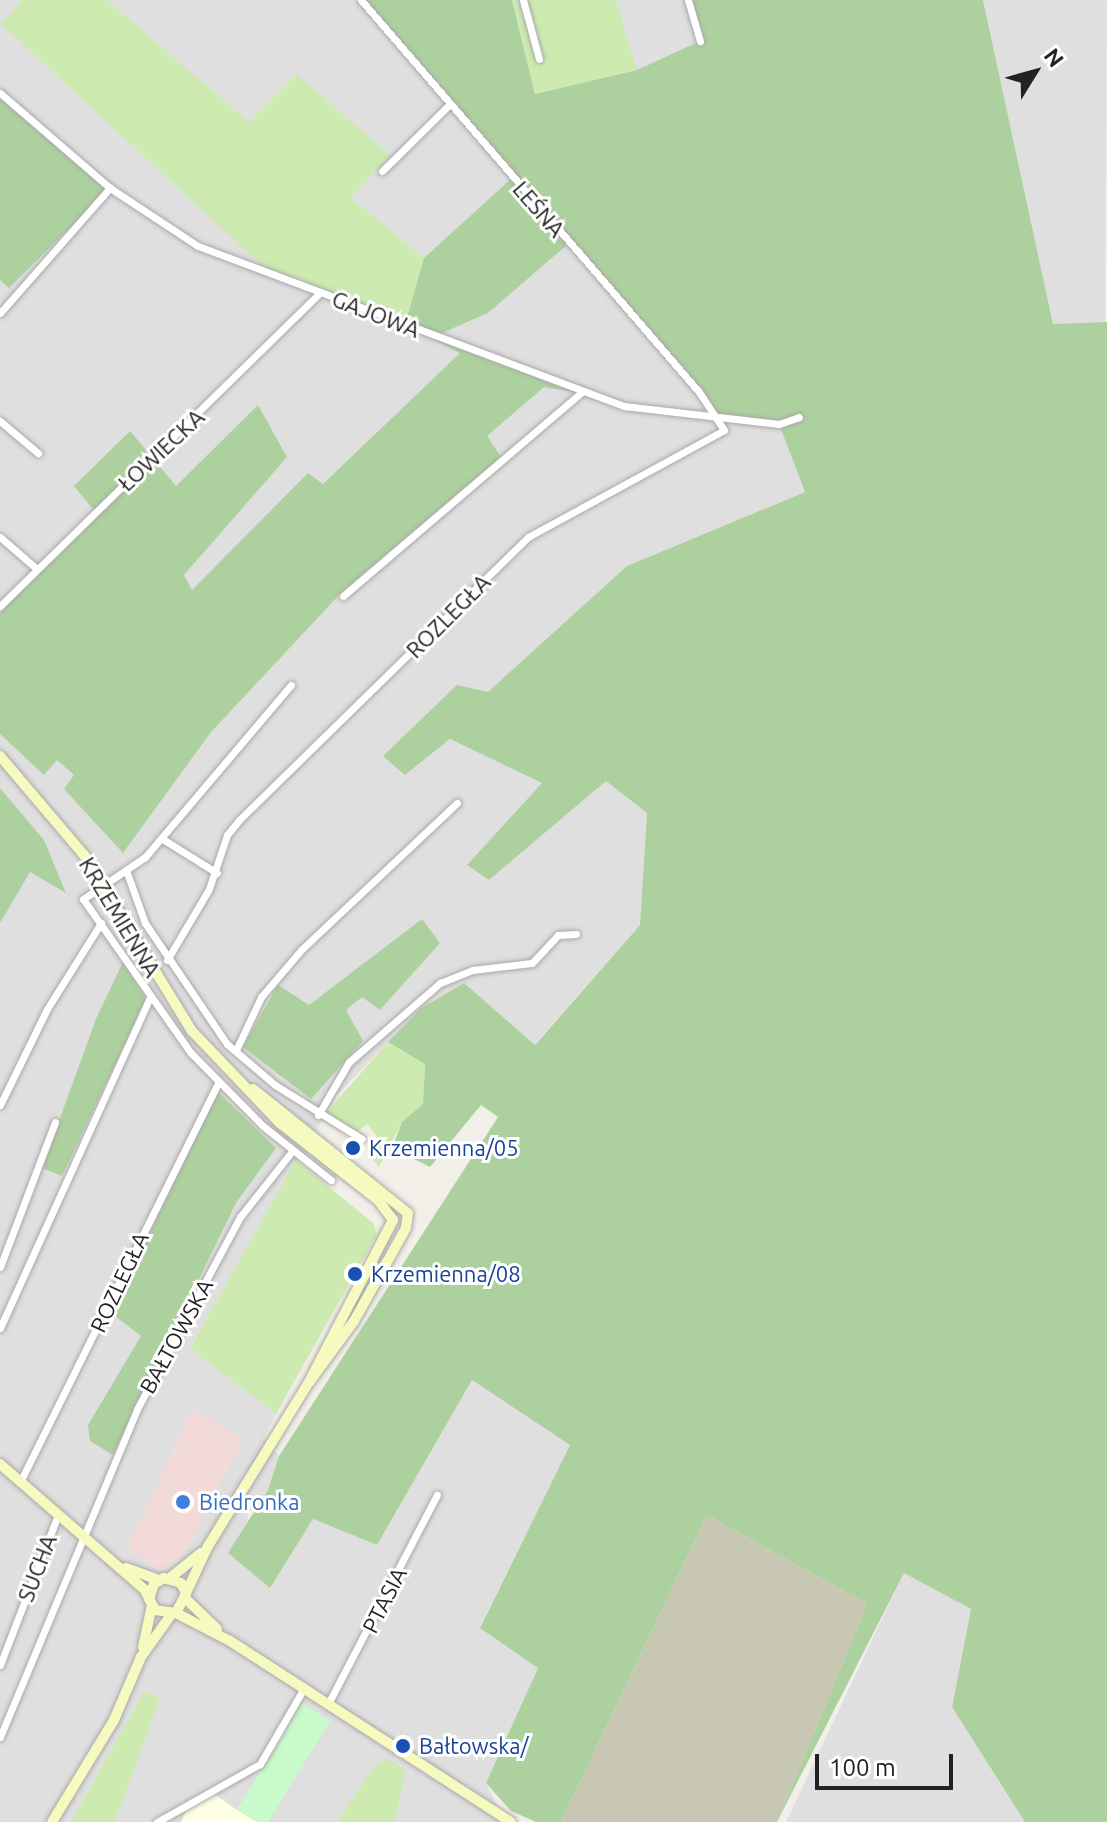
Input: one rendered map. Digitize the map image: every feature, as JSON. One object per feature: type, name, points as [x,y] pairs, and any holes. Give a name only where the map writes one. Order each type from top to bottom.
[{"type":"main road","name":"KRZEMIENNA","points":[[0,756],[56,818],[103,884],[192,1031],[238,1079],[393,1220],[309,1382],[208,1546],[186,1596],[141,1657]]},
{"type":"main road","name":"KRZEMIENNA","points":[[238,1079],[283,1108],[408,1213],[406,1228],[354,1321],[309,1382]]},
{"type":"main road","points":[[0,1464],[109,1561],[150,1602],[230,1641],[511,1822]]},
{"type":"main road","name":"KRZEMIENNA","points":[[164,1579],[208,1546]]},
{"type":"main road","points":[[109,1561],[164,1579],[186,1596],[230,1641]]},
{"type":"main road","points":[[52,1822],[114,1720],[141,1657],[150,1602],[164,1579]]},
{"type":"street","name":"LEŚNA","points":[[361,0],[717,417]]},
{"type":"street","points":[[523,0],[539,59]]},
{"type":"street","points":[[688,0],[700,41]]},
{"type":"street","name":"GAJOWA","points":[[0,93],[110,188],[190,242],[581,393],[672,415],[779,424],[799,417]]},
{"type":"street","points":[[382,171],[449,105]]},
{"type":"street","points":[[0,313],[110,188]]},
{"type":"street","name":"ŁOWIECKA","points":[[0,606],[320,293]]},
{"type":"street","points":[[343,596],[581,393]]},
{"type":"street","name":"ROZLEGŁA","points":[[167,960],[217,873],[227,835],[239,820],[528,537],[724,430],[717,417]]},
{"type":"street","points":[[0,421],[38,453]]},
{"type":"street","points":[[0,537],[37,569]]},
{"type":"street","points":[[291,685],[161,838],[126,870],[83,899],[150,997],[218,1083],[331,1180]]},
{"type":"street","points":[[236,1050],[261,997],[302,949],[457,803]]},
{"type":"street","points":[[161,838],[217,873]]},
{"type":"street","points":[[126,870],[134,904],[167,960],[236,1050],[318,1115],[362,1139]]},
{"type":"street","points":[[0,1105],[47,1009],[101,923]]},
{"type":"street","points":[[318,1115],[349,1062],[440,983],[472,970],[532,963],[558,935],[576,934]]},
{"type":"street","points":[[0,1328],[150,997]]},
{"type":"street","name":"ROZLEGŁA","points":[[20,1482],[218,1083]]},
{"type":"street","points":[[0,1267],[55,1122]]},
{"type":"street","name":"BAŁTOWSKA","points":[[0,1737],[81,1536],[137,1409],[240,1217],[293,1150]]},
{"type":"street","name":"PTASIA","points":[[328,1704],[437,1495]]},
{"type":"street","name":"SUCHA","points":[[0,1665],[57,1517]]},
{"type":"street","points":[[157,1822],[260,1764],[304,1688]]},
{"type":"shaded area","points":[[0,0],[361,0],[779,424],[806,492],[627,566],[405,775],[450,739],[543,783],[468,864],[489,880],[606,781],[647,813],[640,925],[534,1045],[464,983],[420,1009],[337,1095],[190,1347],[276,1414],[264,1438],[279,1456],[268,1490],[247,1515],[270,1587],[313,1519],[377,1545],[472,1380],[570,1445],[480,1627],[538,1668],[486,1783],[503,1818],[511,1822],[0,1822]]},
{"type":"shaded area","points":[[512,0],[688,0],[700,41],[637,70]]},
{"type":"shaded area","points":[[983,0],[1107,0],[1105,324],[1053,324]]},
{"type":"shaded area","points":[[192,1409],[244,1438],[181,1558],[158,1569],[128,1547]]},
{"type":"shaded area","points":[[707,1515],[867,1604],[777,1822],[561,1822]]},
{"type":"shaded area","points":[[904,1572],[971,1609],[952,1707],[1025,1822],[786,1822]]},
{"type":"shaded area","points":[[211,1792],[257,1822],[181,1822],[189,1805]]},
{"type":"green space","points":[[22,0],[107,0],[249,122],[297,74],[390,155],[351,198],[424,258],[405,325],[272,275],[1,24]]},
{"type":"green space","points":[[361,0],[512,0],[535,94],[637,70],[700,41],[688,0],[983,0],[1053,324],[1107,322],[1107,1822],[1025,1822],[952,1707],[971,1609],[904,1573],[777,1822],[867,1604],[707,1515],[561,1822],[536,1822],[511,1811],[486,1783],[538,1668],[480,1628],[570,1445],[472,1380],[377,1545],[313,1519],[270,1588],[228,1553],[268,1490],[279,1456],[498,1117],[481,1105],[430,1167],[392,1148],[402,1122],[423,1104],[425,1064],[388,1042],[420,1009],[464,983],[535,1045],[640,925],[647,813],[606,781],[489,880],[467,865],[542,783],[450,739],[405,775],[383,756],[457,685],[488,692],[627,566],[805,492],[779,424],[717,417],[568,244],[488,313],[435,336],[581,393],[544,387],[487,436],[501,457],[341,593],[211,732],[123,853],[64,789],[74,775],[57,760],[44,775],[0,734],[0,613],[98,515],[74,486],[130,431],[176,486],[258,405],[287,457],[184,575],[192,590],[308,473],[323,484],[460,353],[405,325],[424,258],[512,178]]},
{"type":"green space","points":[[512,0],[616,0],[637,70],[535,94]]},
{"type":"green space","points":[[0,93],[110,188],[9,288],[0,280]]},
{"type":"green space","points":[[0,788],[44,840],[66,893],[30,872],[0,923]]},
{"type":"green space","points":[[422,919],[440,943],[380,1010],[362,997],[346,1010],[363,1041],[311,1099],[243,1047],[278,985],[309,1005]]},
{"type":"green space","points":[[123,962],[146,999],[62,1176],[42,1168],[96,1019]]},
{"type":"green space","points":[[388,1042],[425,1064],[423,1104],[402,1122],[379,1167],[368,1153],[377,1137],[367,1124],[357,1132],[325,1114]]},
{"type":"green space","points":[[218,1092],[276,1148],[236,1203],[113,1455],[90,1441],[88,1425],[141,1336],[111,1313]]},
{"type":"green space","points":[[296,1160],[373,1223],[377,1234],[276,1414],[190,1348]]},
{"type":"green space","points":[[144,1692],[160,1698],[115,1822],[71,1822]]},
{"type":"green space","points":[[302,1703],[330,1721],[268,1822],[257,1822],[237,1810]]},
{"type":"green space","points":[[387,1759],[405,1769],[395,1822],[337,1822],[375,1765]]},
{"type":"place","name":"Krzemienna/05","points":[[353,1148]]},
{"type":"place","name":"Krzemienna/08","points":[[355,1274]]},
{"type":"place","name":"Biedronka","points":[[183,1502]]},
{"type":"place","name":"Bałtowska/","points":[[403,1746]]}]
